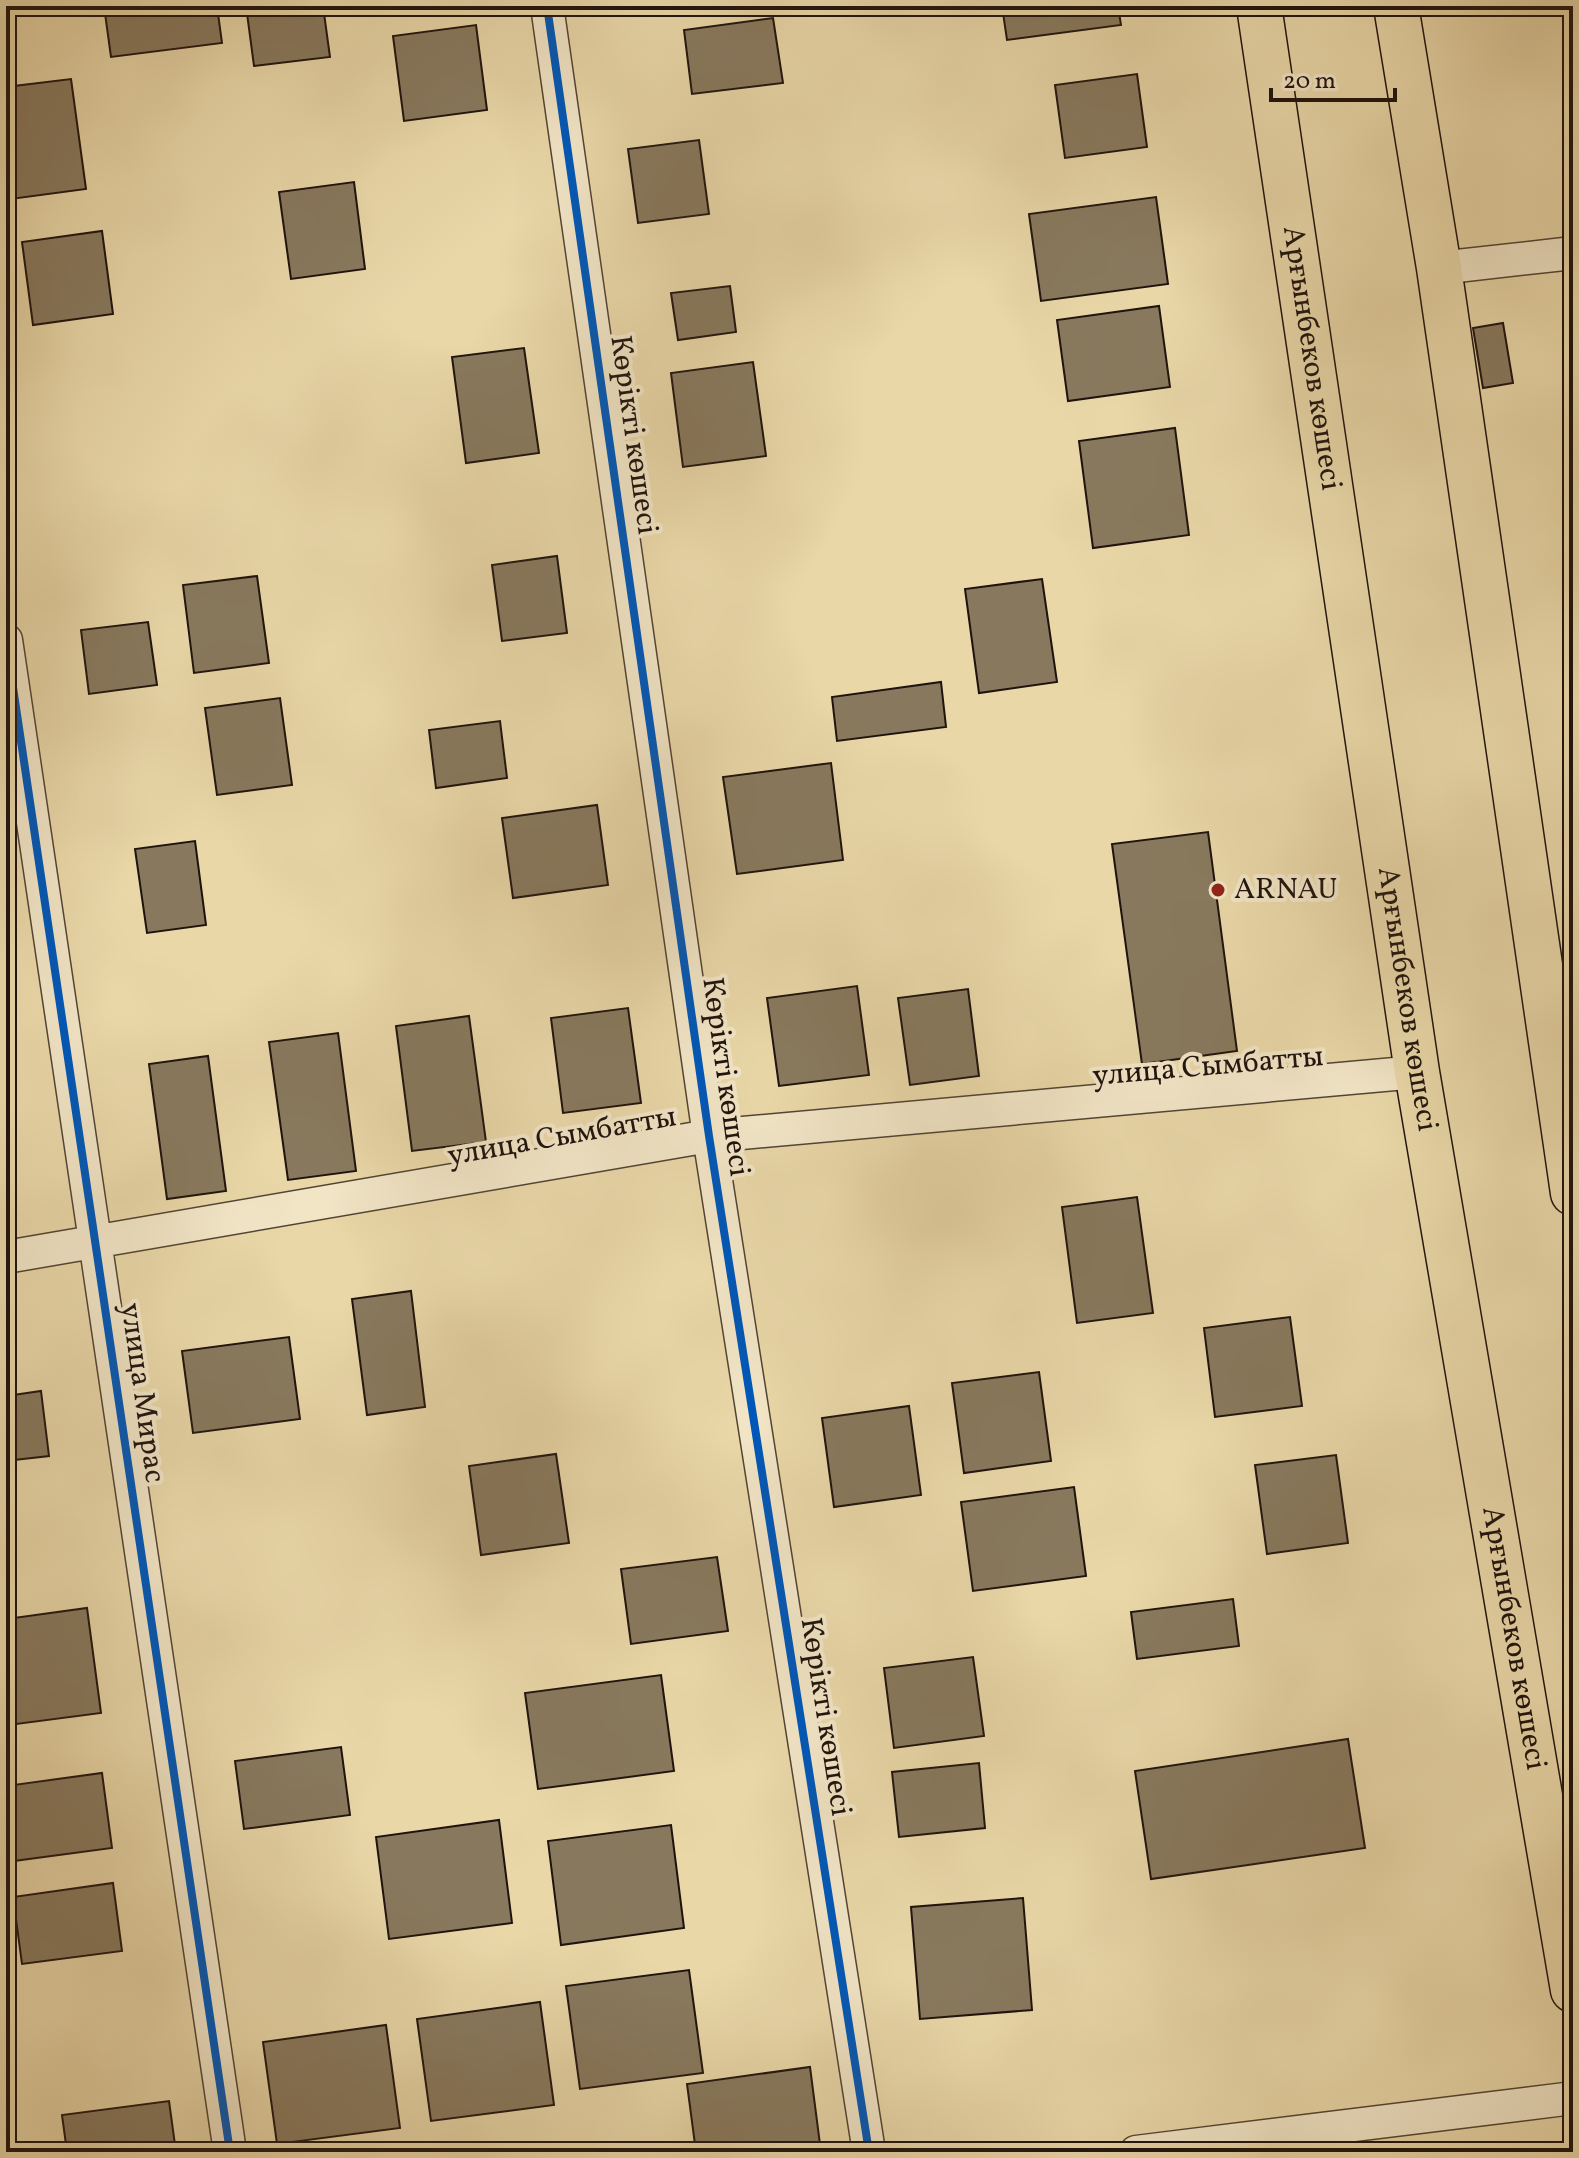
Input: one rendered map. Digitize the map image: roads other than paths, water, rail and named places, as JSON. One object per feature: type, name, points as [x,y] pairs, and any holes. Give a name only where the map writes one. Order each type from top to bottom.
[{"type":"main road","name":"Арғынбеков көшесі","points":[[1259,6],[1417,1072],[1573,1990]]},
{"type":"main road","points":[[1396,6],[1439,268],[1573,1193]]},
{"type":"street","name":"Көрікті көшесі","points":[[547,6],[709,1136],[869,2152]]},
{"type":"street","points":[[1439,268],[1573,253]]},
{"type":"street","name":"улица Мирас","points":[[6,640],[230,2152]]},
{"type":"street","name":"улица Сымбатты","points":[[6,1257],[709,1136],[1417,1072]]},
{"type":"street","points":[[1136,2152],[1573,2098]]},
{"type":"place","name":"ARNAU","points":[[1218,890]]}]
